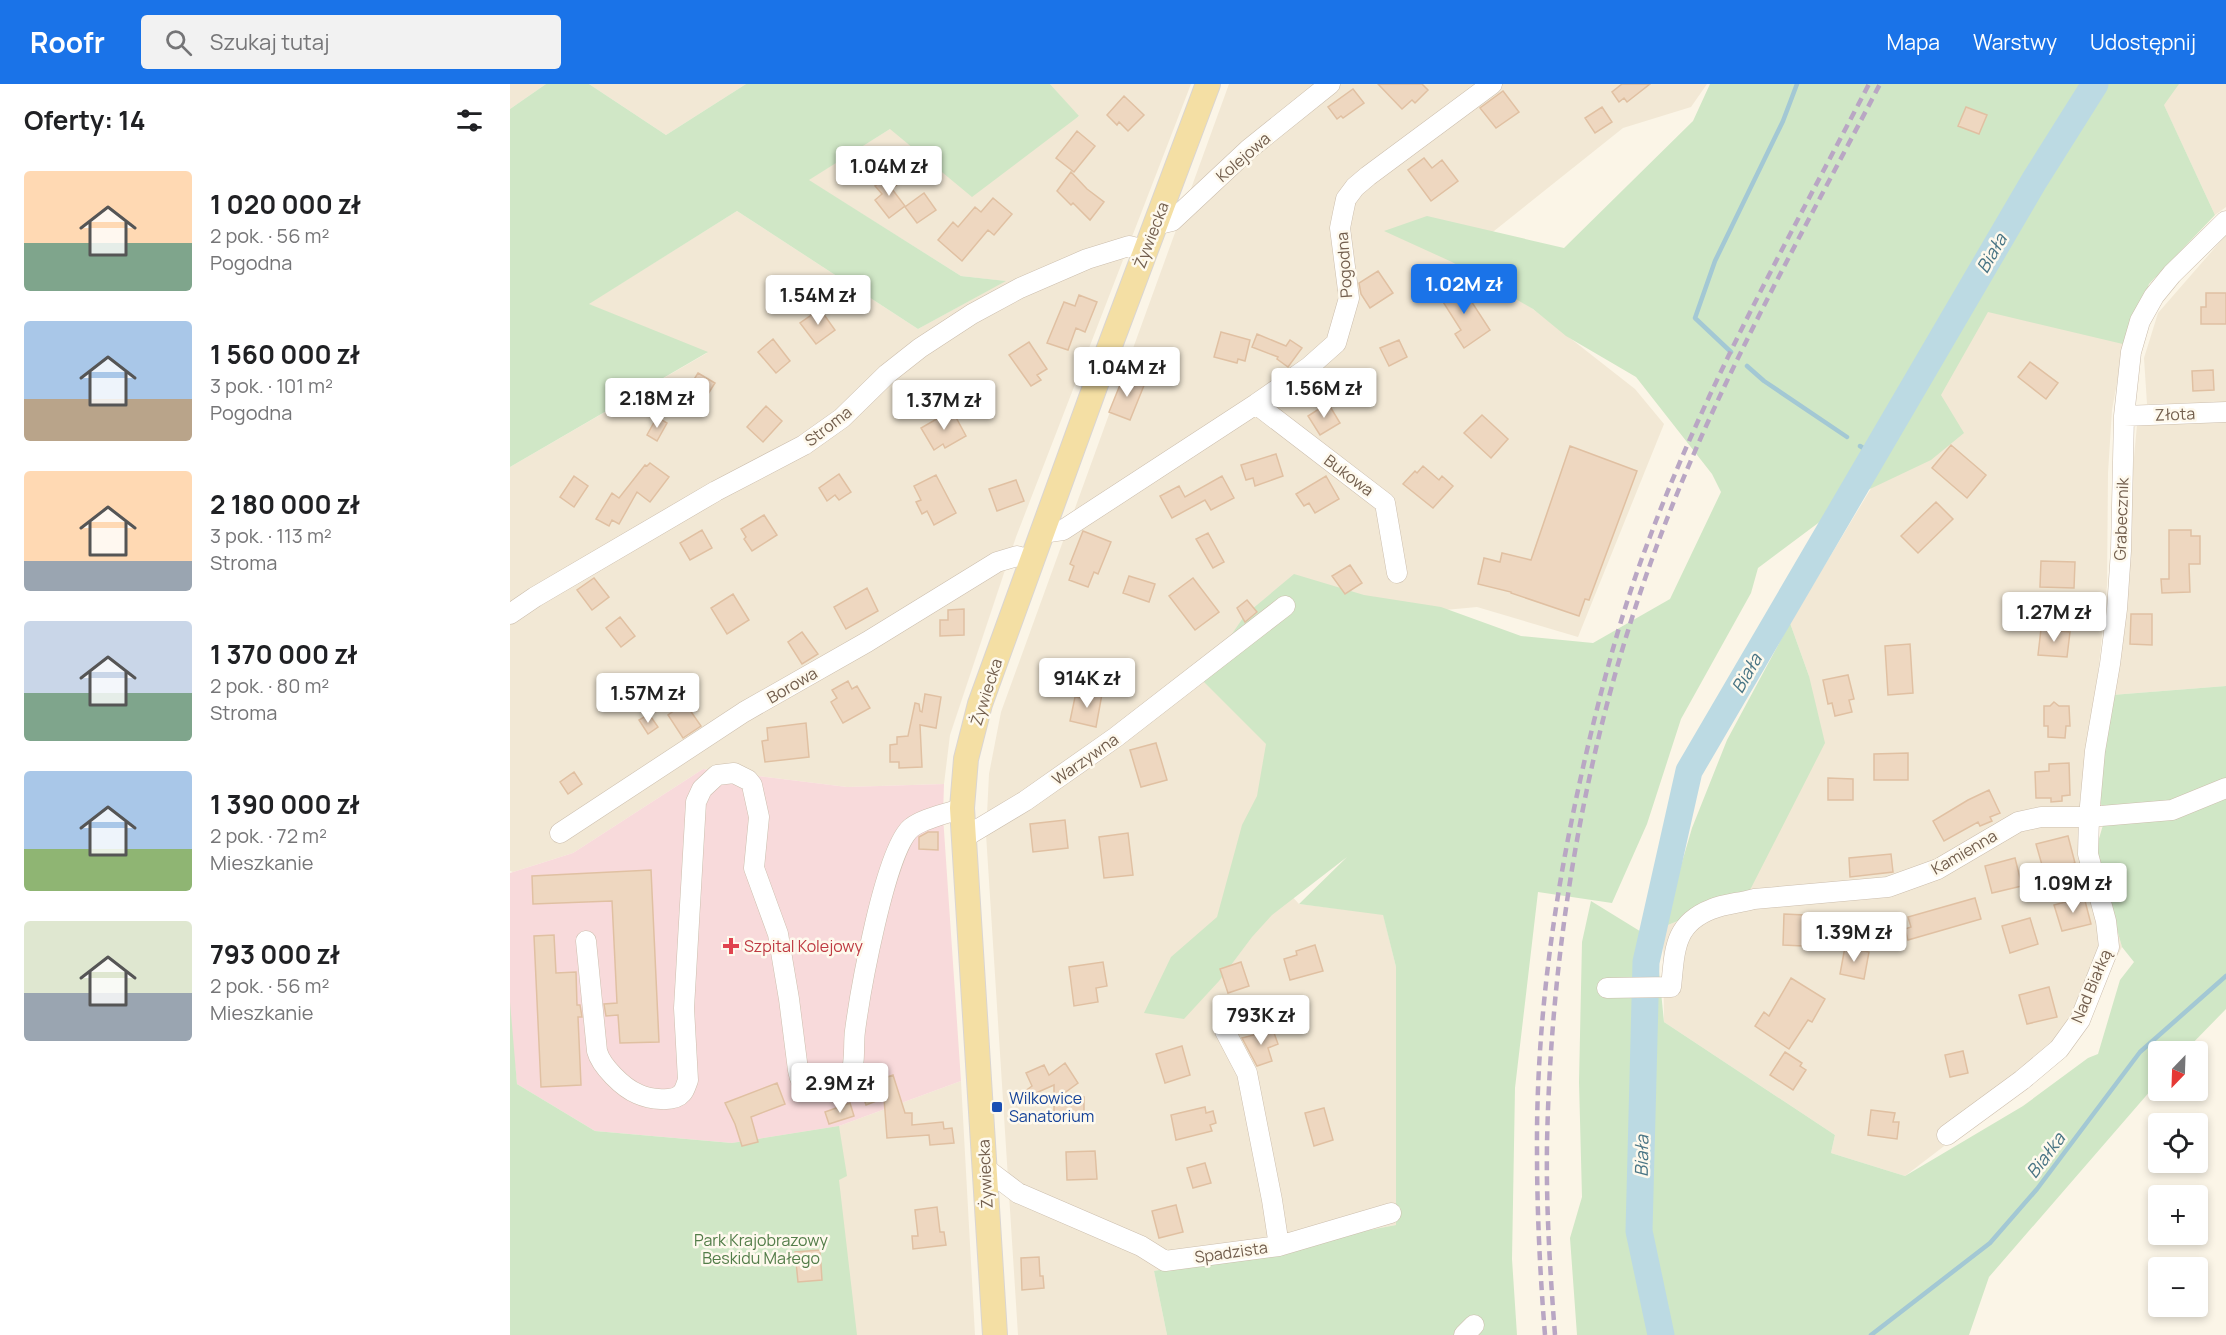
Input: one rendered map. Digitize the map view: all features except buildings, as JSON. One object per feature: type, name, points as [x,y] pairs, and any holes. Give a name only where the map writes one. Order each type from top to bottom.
[{"type":"main road","name":"Żywiecka","points":[[995,1335],[962,808],[966,759],[980,704],[1031,560],[1208,84]]},
{"type":"street","name":"Kolejowa","points":[[1155,225],[1172,221],[1250,149],[1330,84]]},
{"type":"street","name":"Pogodna","points":[[1042,533],[1063,530],[1256,404],[1309,367],[1336,344],[1349,298],[1341,228],[1346,199],[1355,187],[1492,84]]},
{"type":"street","name":"Grabecznik","points":[[2089,816],[2095,751],[2117,609],[2121,551],[2124,416],[2131,352],[2140,321],[2154,296],[2172,274],[2226,221]]},
{"type":"street","name":"Stroma","points":[[510,614],[534,597],[695,503],[804,445],[842,418],[887,374],[920,348],[972,314],[1020,288],[1087,259],[1129,246],[1145,250]]},
{"type":"street","name":"Bukowa","points":[[1256,404],[1385,503],[1397,573]]},
{"type":"street","name":"Złota","points":[[2124,416],[2226,412]]},
{"type":"street","name":"Borowa","points":[[560,833],[744,712],[867,642],[997,562],[1017,556],[1031,560]]},
{"type":"street","name":"Warzywna","points":[[965,837],[1025,801],[1116,738],[1285,606]]},
{"type":"street","points":[[586,941],[597,1051],[600,1061],[606,1069],[637,1094],[654,1098],[676,1098],[684,1091],[688,1080],[684,1008],[696,802],[702,789],[717,775],[734,773],[748,780],[752,785],[759,817],[754,868],[778,934],[798,1070],[806,1086],[825,1091],[837,1088],[844,1085],[850,1078],[853,1068],[855,1031],[867,966],[895,852],[909,830],[917,824],[962,808]]},
{"type":"street","points":[[2089,816],[2172,810],[2226,788]]},
{"type":"street","name":"Kamienna","points":[[1606,988],[1671,987],[1677,940],[1695,918],[1713,908],[1754,899],[1888,887],[1938,869],[2018,822],[2041,817],[2089,816]]},
{"type":"street","name":"Nad Białką","points":[[1947,1135],[2022,1080],[2059,1049],[2080,1020],[2109,946],[2106,921],[2088,854],[2089,816]]},
{"type":"street","name":"Spadzista","points":[[985,1168],[1018,1193],[1141,1246],[1166,1261],[1279,1246],[1247,1073],[1225,1031]]},
{"type":"street","points":[[1279,1246],[1391,1213]]},
{"type":"shaded area","points":[[510,84],[546,84],[510,109]]},
{"type":"shaded area","points":[[589,84],[746,84],[666,135]]},
{"type":"shaded area","points":[[1050,84],[1191,84],[1016,537],[950,735],[944,784],[847,787],[703,769],[573,853],[510,871],[510,467],[707,353],[588,304],[737,211],[918,329],[1005,281],[961,276],[808,180],[890,129],[1079,117]]},
{"type":"shaded area","points":[[1229,84],[1707,84],[1691,107],[1623,128],[1464,255],[1635,389],[1664,424],[1578,637],[1477,607],[1370,617],[1257,858],[1299,904],[1383,914],[1396,967],[1396,1225],[1154,1271],[1167,1335],[1018,1335],[986,834],[989,774],[1001,712]]},
{"type":"shaded area","points":[[2154,84],[2226,84],[2226,207],[2215,215]]},
{"type":"shaded area","points":[[2226,235],[2226,403],[2147,404],[2144,358],[2158,313]]},
{"type":"shaded area","points":[[1982,304],[2125,339],[2112,410],[2108,473],[2107,586],[2099,665],[2080,799],[2122,947],[2067,1052],[1905,1176],[1831,1153],[1835,1135],[1664,1022],[1663,927],[1749,892],[1809,676],[1790,623]]},
{"type":"shaded area","points":[[2226,420],[2226,686],[2112,695],[2137,425]]},
{"type":"shaded area","name":"Szpital Kolejowy","points":[[703,769],[847,787],[944,784],[943,816],[961,1081],[839,1126],[732,1143],[595,1131],[517,1084],[510,1020],[510,873],[573,853]]},
{"type":"shaded area","points":[[961,1081],[975,1335],[762,1335],[732,1143],[839,1126]]},
{"type":"green space","points":[[546,84],[589,84],[666,135],[746,84],[1050,84],[1079,116],[972,197],[890,129],[809,180],[961,276],[1006,281],[918,329],[737,211],[589,304],[708,352],[510,467],[510,109]]},
{"type":"green space","points":[[1710,84],[2179,84],[2164,105],[2215,215],[2149,284],[2127,345],[1988,312],[1941,395],[1964,433],[1931,460],[1853,497],[1758,568],[1751,593],[1681,719],[1647,824],[1612,903],[1538,892],[1515,1088],[1512,1259],[1517,1335],[1167,1335],[1154,1271],[1396,1225],[1396,967],[1383,915],[1299,904],[1347,857],[1272,915],[1252,937],[1219,981],[1184,1019],[1144,1013],[1171,957],[1217,917],[1242,825],[1257,796],[1266,744],[1201,679],[1245,615],[1294,574],[1364,595],[1441,607],[1521,636],[1593,643],[1670,599],[1721,492],[1712,474],[1636,377],[1566,336],[1533,309],[1452,262],[1384,231],[1427,216],[1564,248],[1693,121]]},
{"type":"green space","points":[[1790,623],[1809,676],[1825,743],[1749,892],[1663,927],[1692,828],[1727,740]]},
{"type":"green space","points":[[2226,686],[2226,781],[2189,798],[2111,810],[2102,806],[2096,796],[2112,695]]},
{"type":"green space","points":[[2226,795],[2226,1009],[2195,1041],[2148,1041],[2148,1094],[1989,1277],[1969,1335],[1577,1335],[1570,1238],[1582,1197],[1579,1082],[1582,942],[1591,901],[1656,941],[1664,1022],[1835,1135],[1831,1153],[1905,1176],[2023,1106],[2088,1058],[2098,1054],[2120,980],[2134,962],[2122,947],[2095,852],[2103,825]]},
{"type":"green space","name":"Park Krajobrazowy Beskidu Małego","points":[[510,1002],[517,1084],[595,1131],[732,1143],[839,1126],[847,1176],[839,1180],[857,1335],[510,1335]]},
{"type":"waterway","points":[[1731,352],[1695,318],[1715,261],[1783,121],[1797,84]]},
{"type":"waterway","name":"Biała","points":[[1661,1335],[1639,1231],[1646,962],[1689,771],[2034,181],[2095,84]]},
{"type":"waterway","points":[[1747,366],[1764,381],[1847,437]]},
{"type":"waterway","points":[[1860,446],[1874,455]]},
{"type":"waterway","name":"Białka","points":[[1871,1335],[1990,1243],[2037,1189],[2140,1052],[2226,976]]},
{"type":"railway","points":[[1545,1335],[1537,1173],[1538,1096],[1545,989],[1560,883],[1599,702],[1632,587],[1696,424],[1780,253],[1869,84]]},
{"type":"railway","points":[[1555,1335],[1549,1239],[1547,1144],[1556,992],[1577,842],[1610,693],[1631,620],[1656,548],[1705,429],[1760,313],[1880,84]]},
{"type":"place","name":"Szpital Kolejowy","points":[[731,946]]},
{"type":"place","name":"Wilkowice Sanatorium","points":[[997,1107]]}]
